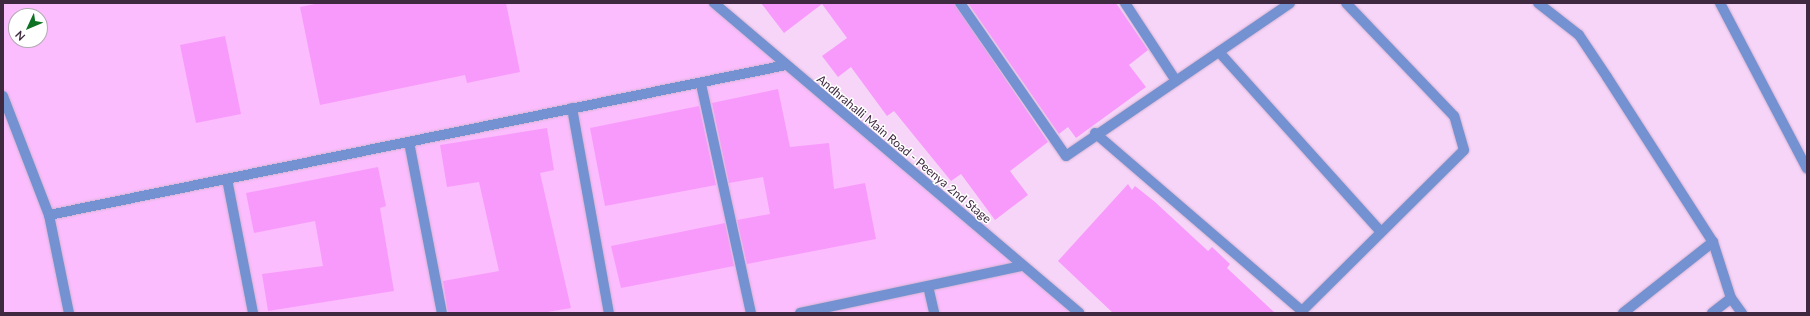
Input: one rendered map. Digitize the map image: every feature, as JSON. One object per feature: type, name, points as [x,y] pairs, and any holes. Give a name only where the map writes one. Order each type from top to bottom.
[{"type":"street","name":"Andhrahalli Main Road - Peenya 2nd Stage","points":[[714,3],[1079,313]]},
{"type":"street","points":[[960,3],[1066,156],[1095,133],[1176,81],[1287,4]]},
{"type":"street","points":[[1125,3],[1176,81]]},
{"type":"street","points":[[1095,133],[1301,312],[1464,150],[1454,116],[1346,3]]},
{"type":"street","points":[[1538,3],[1579,36],[1713,242],[1732,298],[1742,313]]},
{"type":"street","points":[[1720,3],[1807,169]]},
{"type":"street","points":[[1219,52],[1381,232]]},
{"type":"street","points":[[49,215],[572,108],[701,84],[786,65]]},
{"type":"street","points":[[701,84],[751,313]]},
{"type":"street","points":[[3,96],[49,215],[69,313]]},
{"type":"street","points":[[572,108],[610,313]]},
{"type":"street","points":[[409,142],[442,313]]},
{"type":"street","points":[[227,179],[253,313]]},
{"type":"street","points":[[1623,313],[1713,242]]},
{"type":"street","points":[[800,313],[1022,266]]},
{"type":"street","points":[[928,286],[934,313]]},
{"type":"street","points":[[1712,313],[1732,298]]},
{"type":"shaded area","points":[[3,3],[708,3],[1076,313],[3,313]]},
{"type":"building","points":[[320,3],[506,3],[520,72],[467,83],[465,75],[320,105],[300,7]]},
{"type":"building","points":[[761,3],[954,3],[1048,142],[1010,171],[1028,195],[995,220],[961,174],[951,181],[894,111],[887,116],[851,67],[838,77],[822,56],[847,38],[822,4],[784,33]]},
{"type":"building","points":[[968,3],[1116,3],[1148,50],[1129,65],[1146,87],[1076,138],[1068,127],[1059,134]]},
{"type":"building","points":[[225,36],[241,114],[196,123],[180,45]]},
{"type":"building","points":[[778,89],[790,147],[829,143],[834,189],[865,183],[876,239],[747,264],[737,220],[770,214],[763,177],[729,183],[712,103]]},
{"type":"building","points":[[699,106],[716,185],[605,206],[590,128]]},
{"type":"building","points":[[547,128],[554,170],[540,173],[571,308],[542,313],[448,313],[443,281],[499,271],[479,182],[447,187],[440,145]]},
{"type":"building","points":[[378,167],[386,206],[380,208],[394,291],[268,311],[262,274],[323,266],[315,221],[254,233],[246,193]]},
{"type":"building","points":[[1128,184],[1132,190],[1135,186],[1155,202],[1208,251],[1212,247],[1230,264],[1227,268],[1275,313],[1113,313],[1058,261]]},
{"type":"building","points":[[725,223],[734,266],[621,288],[611,246]]}]
